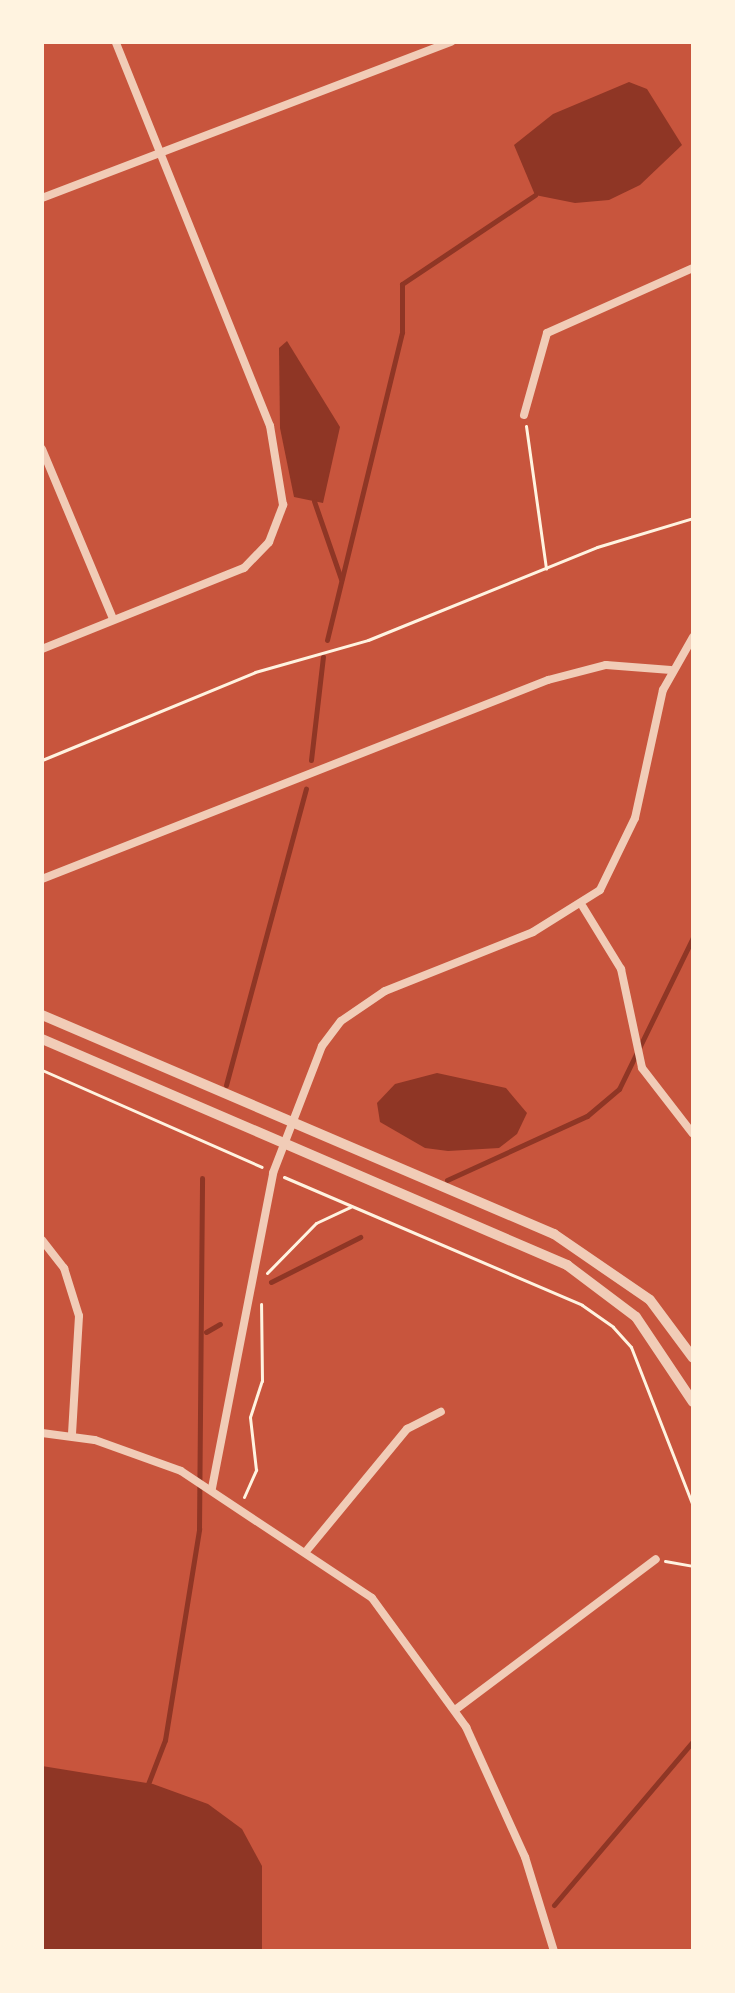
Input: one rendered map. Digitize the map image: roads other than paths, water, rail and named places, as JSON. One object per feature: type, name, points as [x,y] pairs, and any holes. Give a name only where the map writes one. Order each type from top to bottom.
[{"type":"street","points":[[42,649],[244,568],[269,542],[283,505],[270,426],[116,42]]},
{"type":"street","points":[[42,198],[451,42]]},
{"type":"street","points":[[524,415],[547,333],[693,268]]},
{"type":"street","points":[[42,449],[113,619]]},
{"type":"street","points":[[212,1488],[273,1173],[322,1046],[358,1006],[583,907],[620,860],[671,670],[693,637]]},
{"type":"street","points":[[42,879],[548,680],[606,665],[671,670]]},
{"type":"street","points":[[583,907],[621,969],[642,1068],[693,1134]]},
{"type":"street","points":[[42,1015],[578,1247],[650,1300],[693,1358]]},
{"type":"street","points":[[42,1039],[567,1265],[636,1317],[693,1402]]},
{"type":"street","points":[[42,1240],[64,1268],[79,1316],[72,1434]]},
{"type":"street","points":[[308,1549],[407,1429],[441,1412]]},
{"type":"street","points":[[42,1433],[72,1434],[138,1453],[212,1488],[308,1549],[372,1598],[455,1710],[525,1857],[554,1951]]},
{"type":"street","points":[[455,1710],[656,1559]]},
{"type":"waterway","points":[[327,640],[402,332],[402,284],[535,195]]},
{"type":"waterway","points":[[314,501],[341,579]]},
{"type":"waterway","points":[[311,760],[323,657]]},
{"type":"waterway","points":[[226,1085],[306,789]]},
{"type":"waterway","points":[[447,1180],[587,1116],[619,1089],[693,937]]},
{"type":"waterway","points":[[148,1784],[165,1740],[199,1529],[202,1178]]},
{"type":"waterway","points":[[271,1282],[360,1237]]},
{"type":"waterway","points":[[206,1332],[220,1324]]},
{"type":"waterway","points":[[554,1905],[693,1741]]}]
